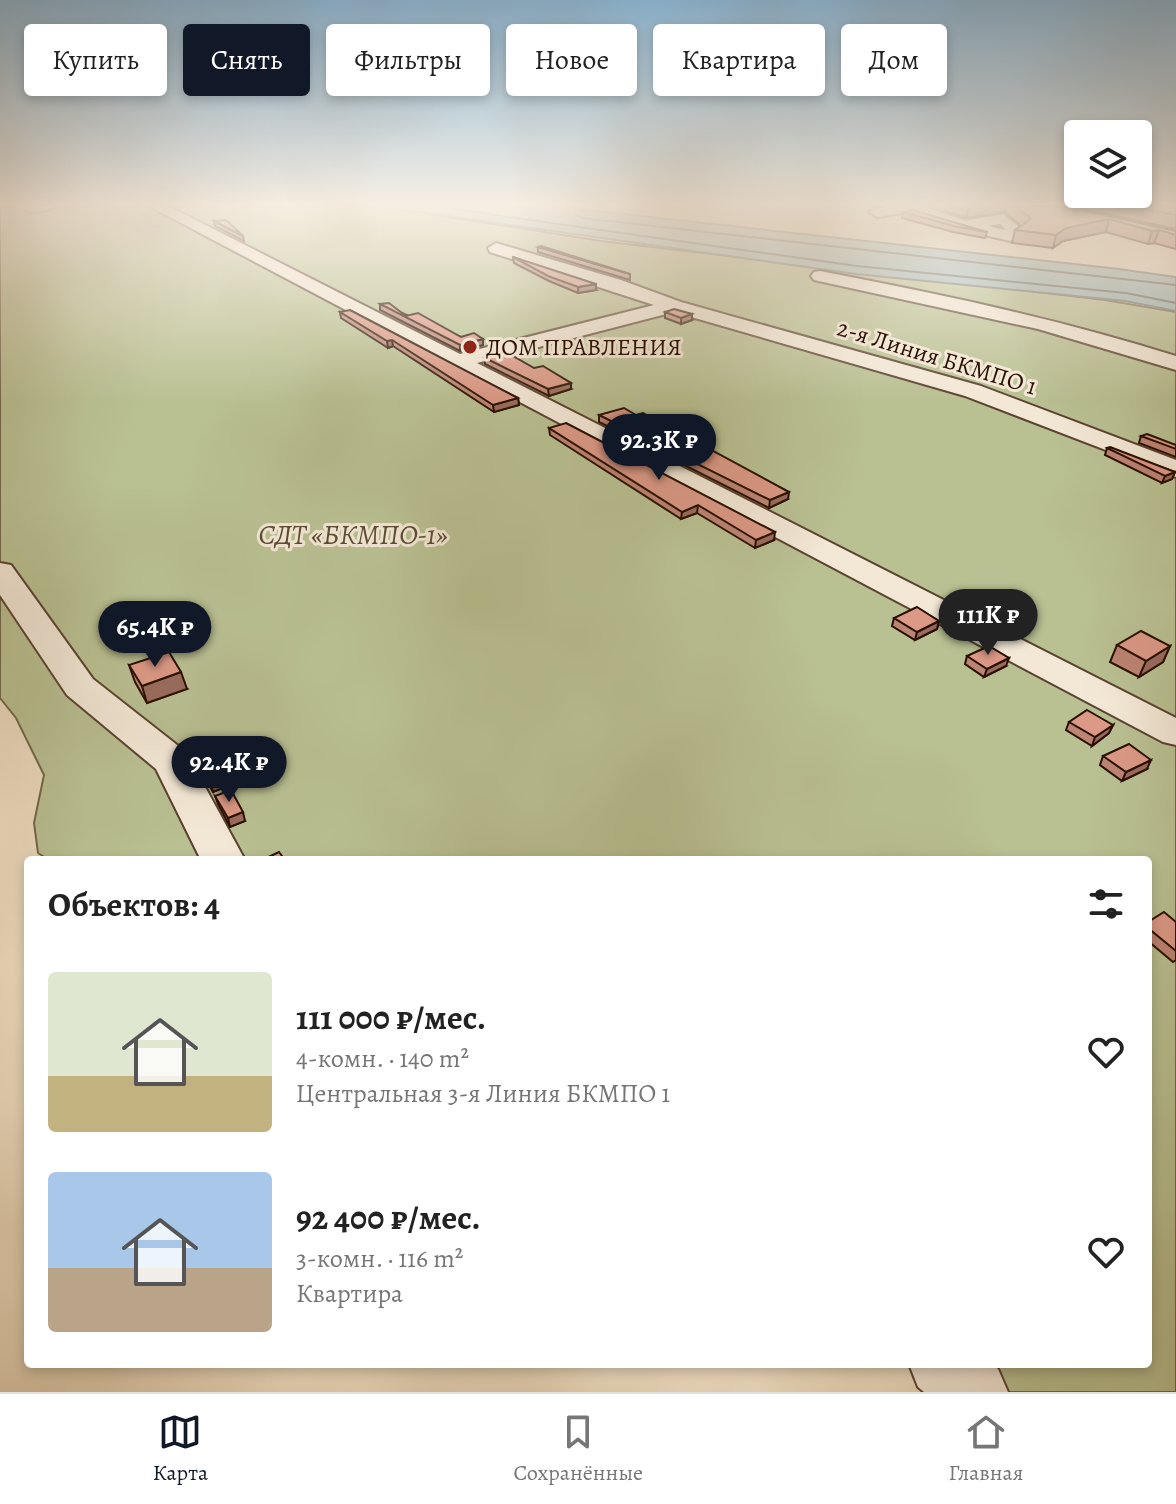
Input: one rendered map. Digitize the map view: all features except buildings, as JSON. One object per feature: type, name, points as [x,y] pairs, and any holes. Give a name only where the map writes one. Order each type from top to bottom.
[{"type":"street","points":[[283,271],[1176,733]]},
{"type":"street","name":"2-я Линия БКМПО 1","points":[[572,271],[674,306],[973,391],[1176,469]]},
{"type":"street","points":[[820,276],[957,303],[1134,349],[1176,363]]},
{"type":"street","points":[[459,361],[674,306]]},
{"type":"street","points":[[0,572],[80,687],[172,761],[221,856]]},
{"type":"street","points":[[946,1368],[975,1392]]},
{"type":"green space","name":"СДТ «БКМПО-1»","points":[[0,271],[857,271],[1105,300],[1176,312],[1176,1392],[950,1392],[920,1368],[1152,1368],[1152,856],[43,856],[38,853],[34,823],[44,775],[16,718],[0,698]]},
{"type":"water","points":[[834,271],[1133,271],[1176,277],[1176,311],[1125,301]]},
{"type":"place","name":"ДОМ ПРАВЛЕНИЯ","points":[[470,347]]}]
